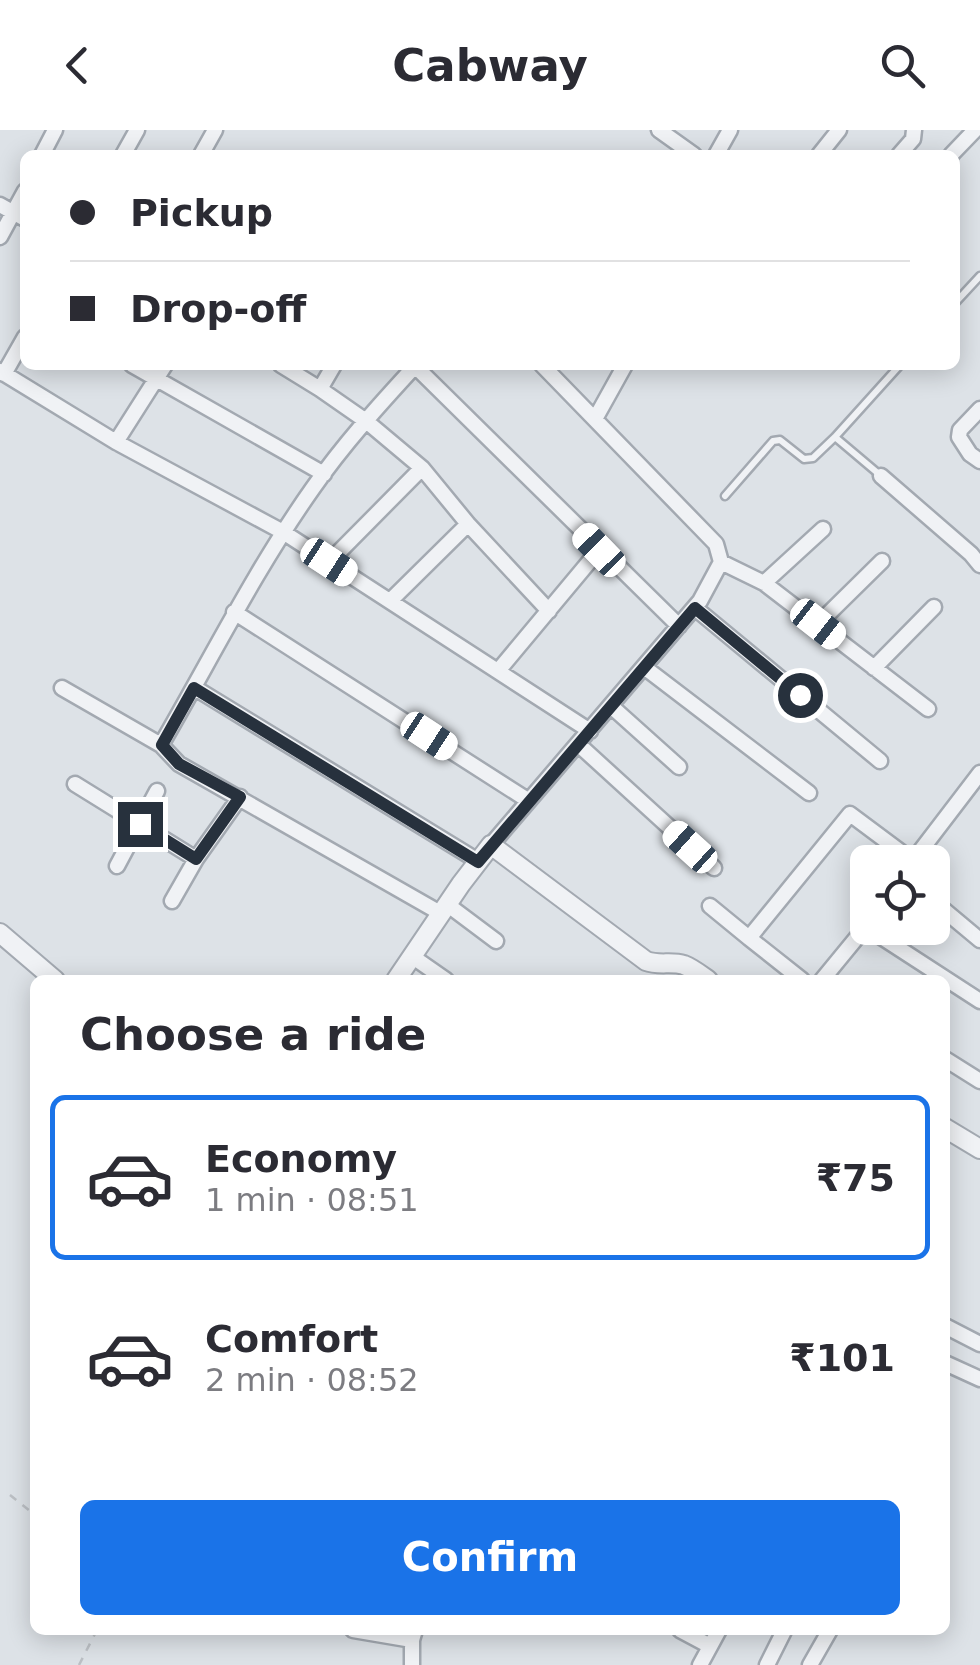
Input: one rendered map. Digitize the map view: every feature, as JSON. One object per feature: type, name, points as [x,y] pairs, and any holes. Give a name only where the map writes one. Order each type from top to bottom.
[{"type":"street","points":[[659,130],[687,150]]},
{"type":"street","points":[[957,150],[975,130]]},
{"type":"street","points":[[0,237],[13,213]]},
{"type":"street","points":[[20,345],[2,372],[116,442],[283,532],[590,731]]},
{"type":"street","points":[[141,370],[324,474]]},
{"type":"street","points":[[116,442],[162,370]]},
{"type":"street","points":[[290,370],[366,422],[422,468],[468,524],[549,610]]},
{"type":"street","points":[[320,389],[331,370]]},
{"type":"street","points":[[162,745],[234,612],[283,532],[324,474],[412,370]]},
{"type":"street","points":[[420,370],[678,626]]},
{"type":"street","points":[[400,975],[491,844],[695,608],[721,562],[716,544],[547,370]]},
{"type":"street","points":[[595,419],[622,370]]},
{"type":"street","points":[[980,408],[960,430],[960,437],[970,454],[980,461]]},
{"type":"street","points":[[329,562],[422,468]]},
{"type":"street","points":[[881,476],[980,566]]},
{"type":"street","points":[[390,601],[468,524]]},
{"type":"street","points":[[764,583],[823,529]]},
{"type":"street","points":[[498,671],[599,550]]},
{"type":"street","points":[[818,624],[882,561]]},
{"type":"street","points":[[721,562],[764,583],[928,709]]},
{"type":"street","points":[[874,668],[934,607]]},
{"type":"street","points":[[695,608],[880,761]]},
{"type":"street","points":[[234,612],[529,801]]},
{"type":"street","points":[[644,667],[809,793]]},
{"type":"street","points":[[62,688],[162,745],[179,764],[445,909],[496,941]]},
{"type":"street","points":[[194,688],[478,862]]},
{"type":"street","points":[[611,706],[679,767]]},
{"type":"street","points":[[578,744],[714,868]]},
{"type":"street","points":[[925,845],[980,773]]},
{"type":"street","points":[[75,784],[196,859]]},
{"type":"street","points":[[117,866],[157,791]]},
{"type":"street","points":[[172,901],[240,797]]},
{"type":"street","points":[[749,938],[850,814],[890,845]]},
{"type":"street","points":[[491,844],[646,961],[687,966],[700,975]]},
{"type":"street","points":[[710,906],[796,975]]},
{"type":"street","points":[[950,913],[978,933]]},
{"type":"street","points":[[0,934],[49,975]]},
{"type":"street","points":[[826,975],[851,945]]},
{"type":"street","points":[[896,945],[941,975]]},
{"type":"street","points":[[413,956],[439,975]]},
{"type":"street","points":[[950,981],[980,1001]]},
{"type":"street","points":[[950,1062],[980,1081]]},
{"type":"street","points":[[950,1131],[980,1149]]},
{"type":"street","points":[[950,1329],[980,1344]]},
{"type":"street","points":[[950,1365],[980,1380]]},
{"type":"street","points":[[412,1665],[414,1635]]},
{"type":"street","points":[[689,1635],[710,1646]]},
{"type":"street","points":[[700,1665],[716,1635]]},
{"type":"street","points":[[767,1665],[782,1635]]},
{"type":"street","points":[[810,1665],[827,1635]]},
{"type":"lane","points":[[960,298],[980,276]]},
{"type":"lane","points":[[725,496],[773,441],[780,440],[804,459],[813,458],[895,370]]},
{"type":"lane","points":[[835,437],[881,476]]},
{"type":"path","points":[[10,1495],[30,1511]]},
{"type":"path","points":[[79,1665],[94,1635]]},
{"type":"route","points":[[140,824],[196,859],[240,797],[179,764],[162,745],[194,688],[478,862],[695,608],[800,695]]}]
